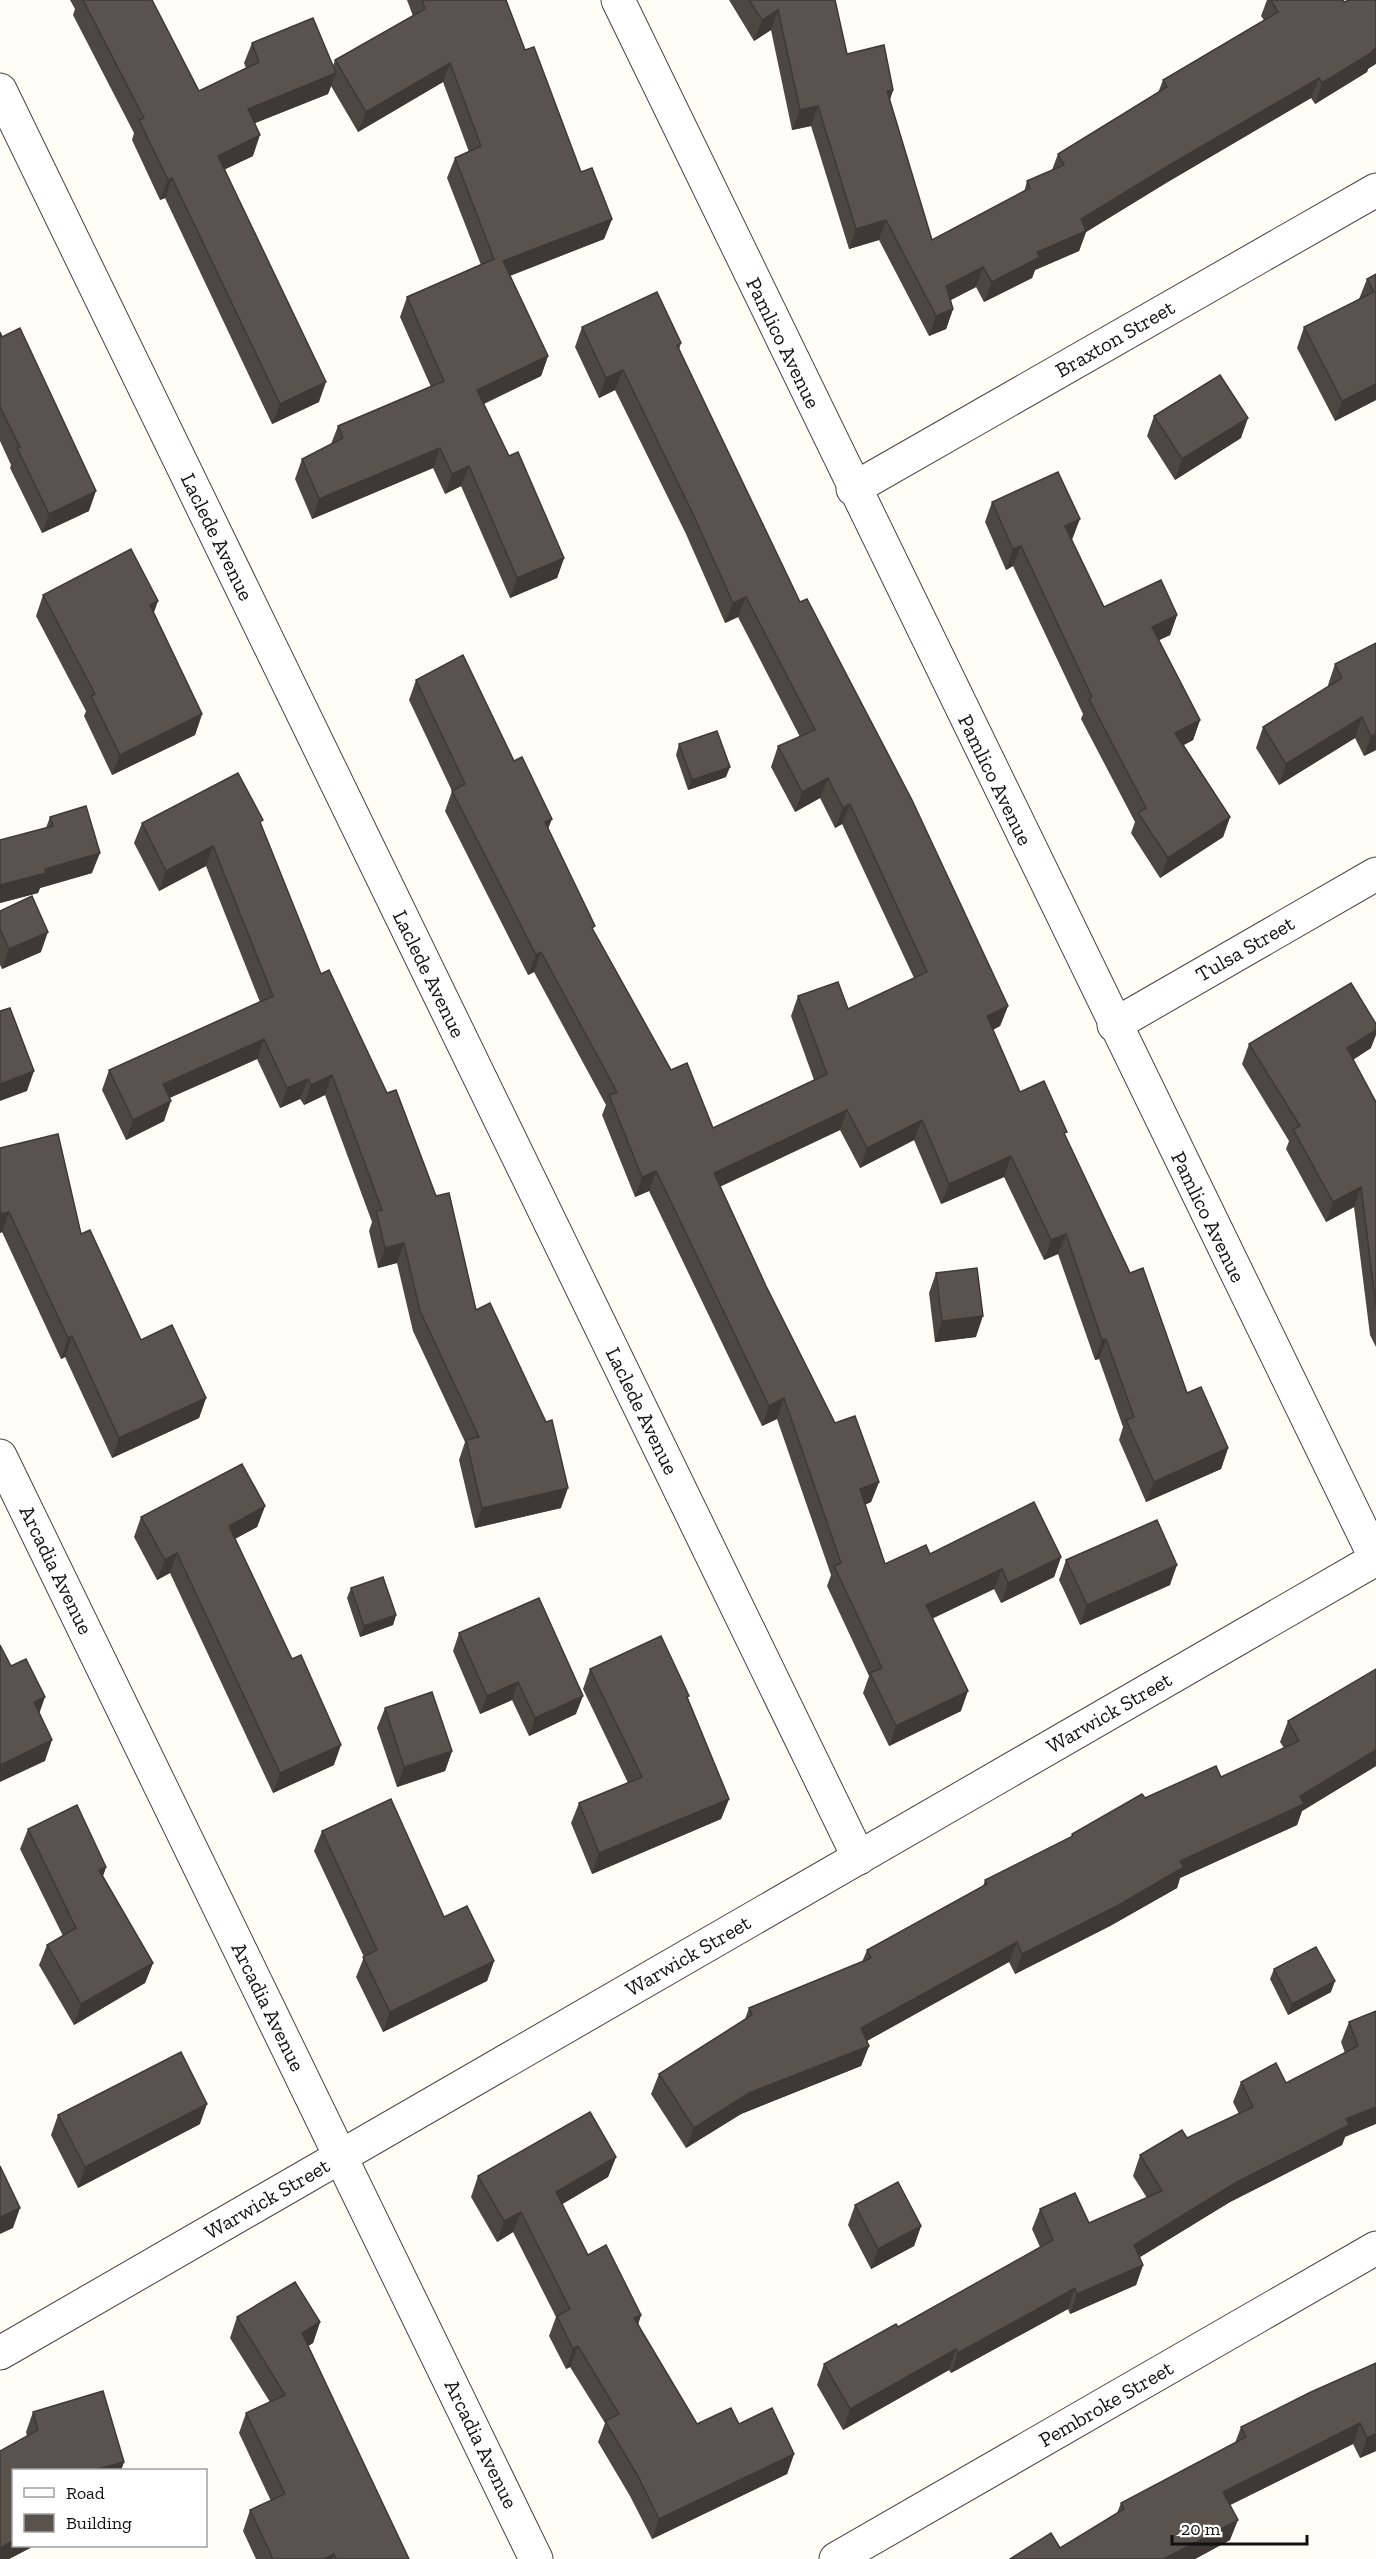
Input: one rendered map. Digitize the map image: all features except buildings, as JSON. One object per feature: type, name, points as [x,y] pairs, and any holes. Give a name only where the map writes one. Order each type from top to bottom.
[{"type":"street","name":"Pamlico Avenue","points":[[618,0],[853,489],[1376,1559]]},
{"type":"street","name":"Laclede Avenue","points":[[0,90],[859,1858]]},
{"type":"street","name":"Braxton Street","points":[[853,489],[1376,190]]},
{"type":"street","name":"Tulsa Street","points":[[1114,1025],[1376,874]]},
{"type":"street","name":"Arcadia Avenue","points":[[0,1456],[536,2559]]},
{"type":"street","name":"Warwick Street","points":[[0,2353],[1376,1559]]},
{"type":"street","name":"Pembroke Street","points":[[836,2559],[1376,2248]]}]
